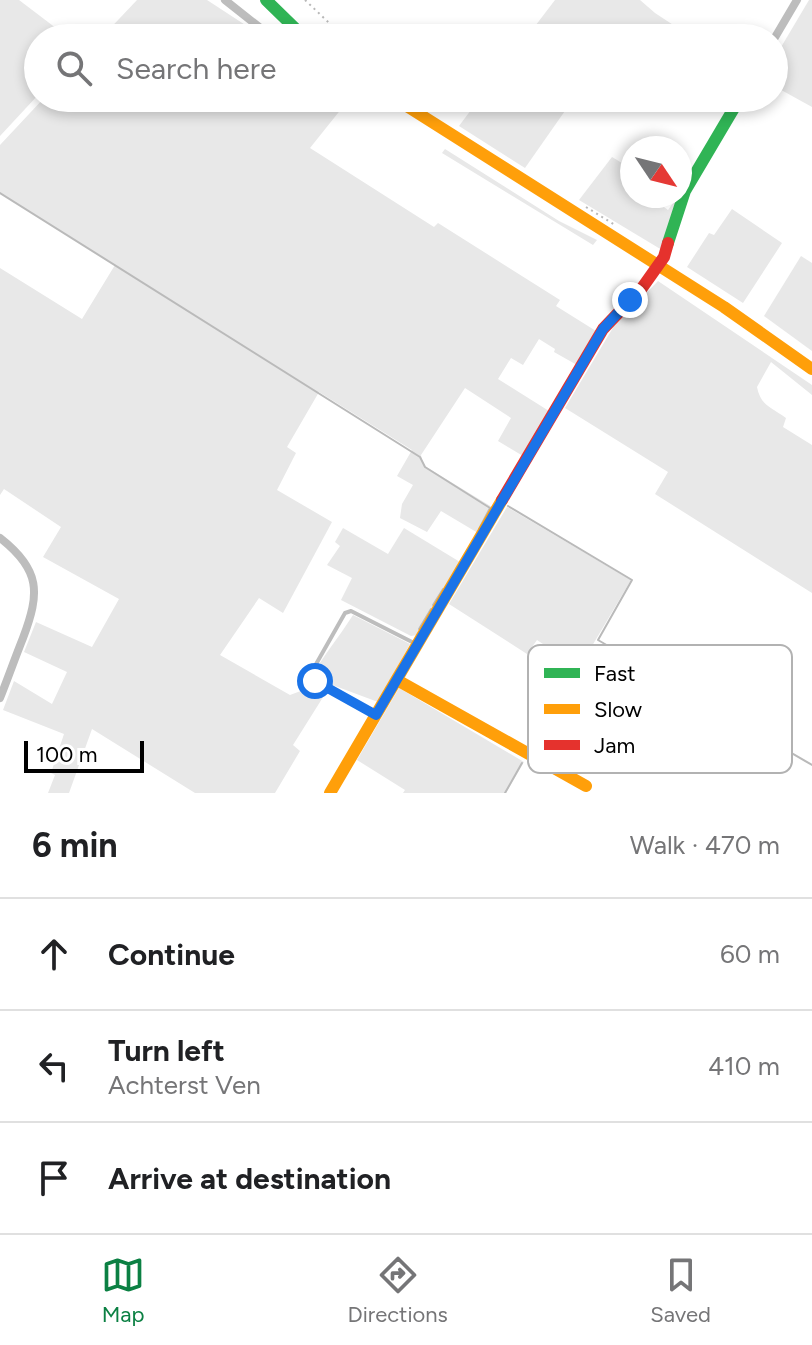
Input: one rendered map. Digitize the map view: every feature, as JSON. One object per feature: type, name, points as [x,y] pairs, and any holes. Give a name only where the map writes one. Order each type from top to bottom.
[{"type":"street","points":[[225,0],[255,24]]},
{"type":"street","points":[[266,0],[291,24]]},
{"type":"street","points":[[783,24],[797,0]]},
{"type":"street","points":[[416,112],[784,347],[812,369]]},
{"type":"street","points":[[330,793],[603,329],[642,288],[658,266],[668,248],[685,191],[732,112]]},
{"type":"street","points":[[0,538],[23,559],[34,579],[36,592],[34,610],[0,698]]},
{"type":"street","points":[[397,680],[528,753]]},
{"type":"street","points":[[563,773],[586,786]]},
{"type":"lane","points":[[376,715],[310,679],[345,613],[351,611],[418,645]]},
{"type":"path","points":[[305,0],[330,24]]},
{"type":"shaded area","points":[[0,0],[19,0],[51,24],[24,24],[24,110],[0,136]]},
{"type":"shaded area","points":[[137,0],[207,0],[244,24],[114,24]]},
{"type":"shaded area","points":[[555,0],[640,0],[672,24],[537,24]]},
{"type":"shaded area","points":[[809,0],[812,0],[812,107],[788,94],[788,35]]},
{"type":"shaded area","points":[[31,112],[339,112],[310,148],[434,227],[438,223],[560,300],[556,306],[596,331],[577,365],[539,339],[523,365],[511,358],[498,379],[549,411],[523,456],[498,441],[511,418],[465,388],[421,455],[423,465],[492,507],[478,533],[441,511],[427,532],[400,518],[402,504],[413,485],[397,476],[412,450],[319,392],[287,447],[296,453],[277,490],[332,522],[283,613],[259,598],[220,655],[290,695],[306,689],[325,694],[293,745],[300,751],[275,793],[195,793],[92,729],[69,793],[48,793],[64,734],[3,710],[14,681],[52,704],[67,672],[24,652],[36,622],[92,647],[119,599],[43,557],[61,527],[4,489],[0,495],[0,268],[82,319],[115,265],[0,193],[0,145]]},
{"type":"shaded area","points":[[470,112],[564,112],[525,168],[459,126]]},
{"type":"shaded area","points":[[445,149],[559,221],[597,240],[593,245],[442,153]]},
{"type":"shaded area","points":[[612,157],[620,162],[620,208],[674,208],[662,250],[579,200]]},
{"type":"shaded area","points":[[732,209],[782,243],[743,303],[687,267],[709,233],[714,235]]},
{"type":"shaded area","points":[[801,256],[812,263],[812,351],[764,316]]},
{"type":"shaded area","points":[[658,281],[812,385],[812,395],[771,362],[757,387],[764,402],[786,418],[783,427],[812,445],[812,593],[655,494],[668,472],[565,408],[614,326]]},
{"type":"shaded area","points":[[507,507],[631,580],[593,645],[544,645],[537,640],[533,645],[528,645],[527,654],[449,604]]},
{"type":"shaded area","points":[[343,528],[388,554],[404,528],[460,562],[417,635],[411,636],[341,600],[352,578],[327,565],[340,546],[335,542]]},
{"type":"shaded area","points":[[353,615],[410,644],[378,702],[311,677]]},
{"type":"shaded area","points":[[399,688],[524,762],[506,793],[403,793],[405,790],[357,760]]},
{"type":"waterway","points":[[0,193],[420,457],[425,467],[490,508],[479,529]]},
{"type":"waterway","points":[[508,506],[632,580],[598,640],[607,645]]},
{"type":"waterway","points":[[433,605],[443,589]]},
{"type":"waterway","points":[[419,629],[431,609]]},
{"type":"waterway","points":[[792,753],[812,765]]},
{"type":"waterway","points":[[505,793],[522,763]]},
{"type":"traffic: fast","points":[[266,0],[291,24]]},
{"type":"traffic: fast","points":[[668,243],[685,191],[732,112]]},
{"type":"traffic: slow","points":[[416,112],[724,307],[812,369]]},
{"type":"traffic: slow","points":[[330,793],[502,500]]},
{"type":"traffic: slow","points":[[397,680],[528,753]]},
{"type":"traffic: slow","points":[[563,773],[586,786]]},
{"type":"traffic: jam","points":[[502,500],[603,329],[642,288],[664,257],[668,243]]},
{"type":"route","points":[[315,681],[376,715],[603,329],[630,300]]}]
